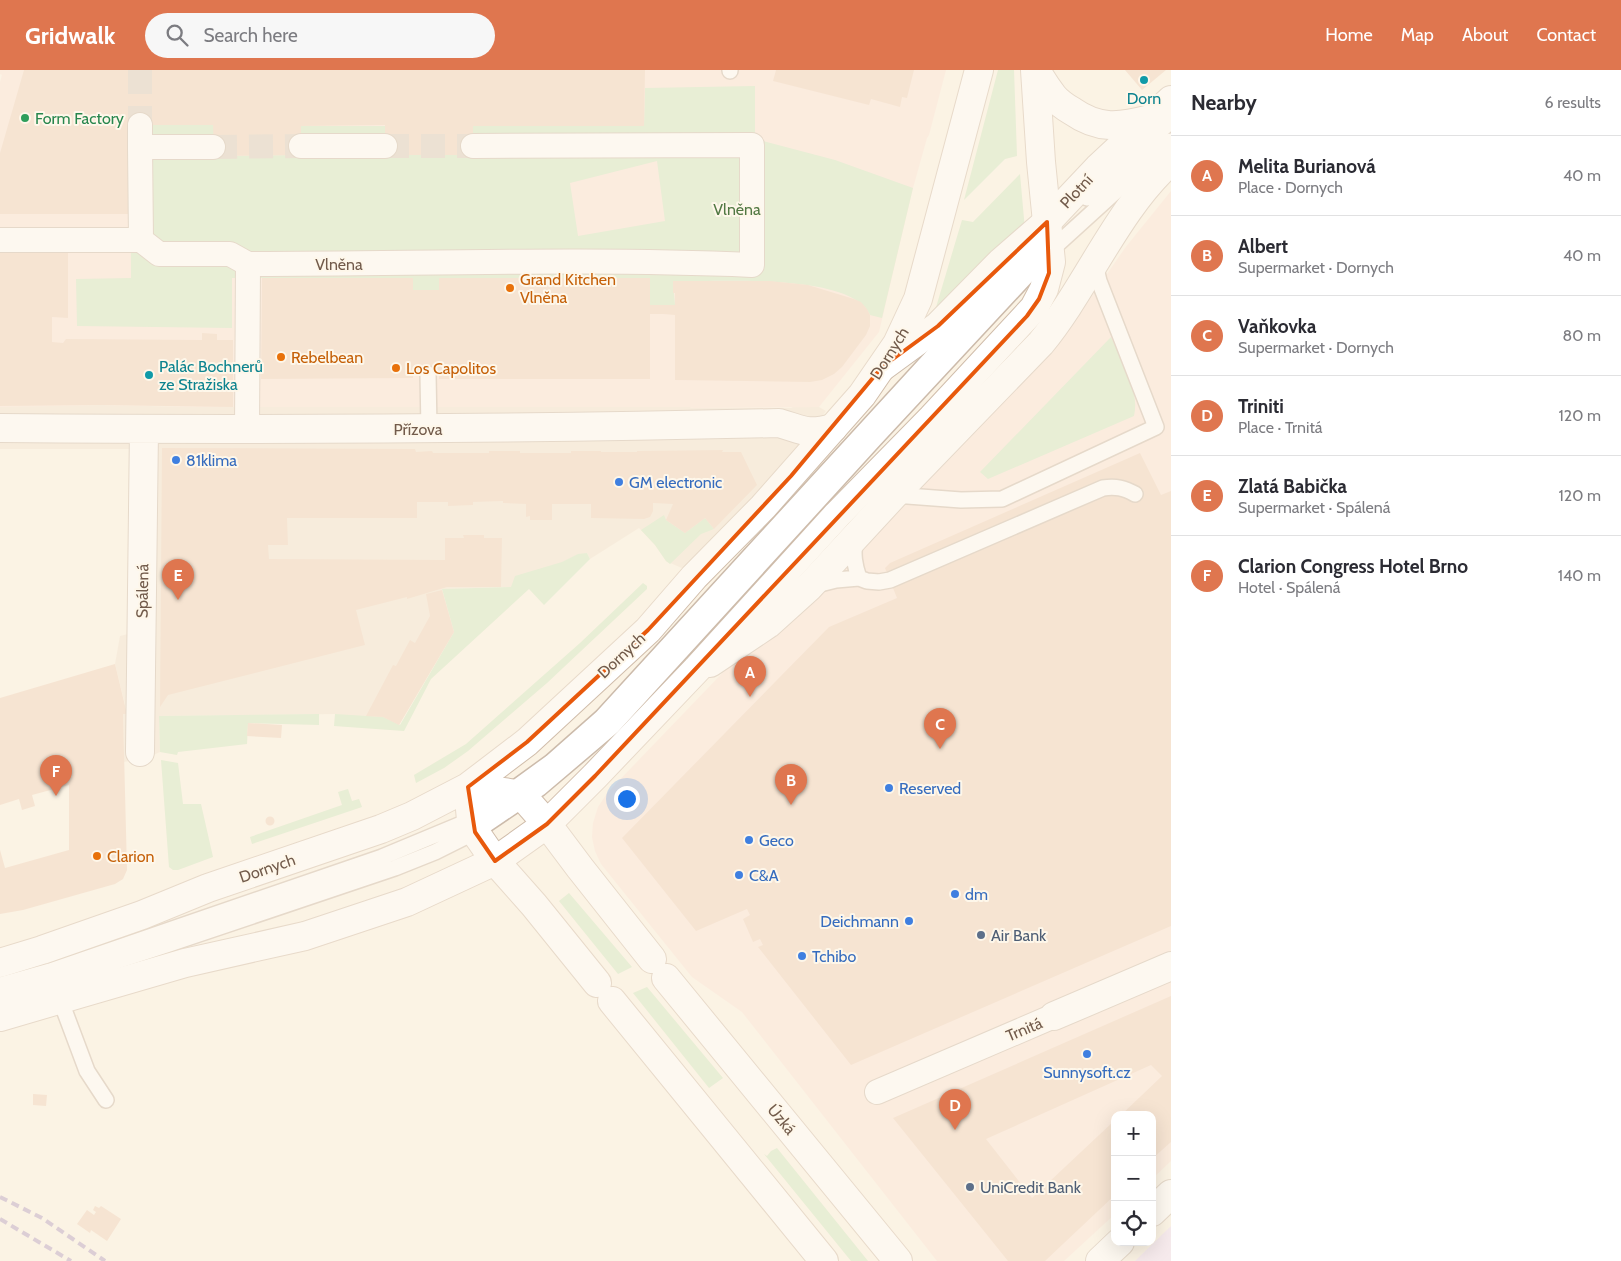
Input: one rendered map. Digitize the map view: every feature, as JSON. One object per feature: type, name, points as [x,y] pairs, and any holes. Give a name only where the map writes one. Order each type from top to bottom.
[{"type":"main road","name":"Dornych","points":[[0,963],[142,915],[208,888],[381,829],[412,816],[468,787],[527,742],[648,630],[694,576],[763,507],[862,395],[882,367],[905,329],[918,299],[979,70]]},
{"type":"main road","name":"Plotní","points":[[1035,70],[1054,98],[1078,116],[1087,120],[1106,126],[1118,126],[1161,120]]},
{"type":"main road","points":[[0,1017],[185,963],[306,936],[407,902],[495,861],[547,824],[692,675],[837,515],[932,418],[1034,308],[1044,289],[1049,273],[1035,70]]},
{"type":"main road","name":"Plotní","points":[[882,367],[938,326],[1002,262],[1046,238],[1088,178],[1161,120],[1171,100]]},
{"type":"main road","points":[[692,675],[768,624],[810,587],[894,496],[1041,343],[1073,300],[1141,194],[1171,161]]},
{"type":"main road","name":"Přízova","points":[[0,428],[429,429],[779,423],[805,432],[818,432],[833,428]]},
{"type":"main road","name":"Spálená","points":[[140,752],[144,429]]},
{"type":"main road","points":[[518,796],[468,787],[473,826],[495,861],[534,905],[824,1261]]},
{"type":"main road","name":"Úzká","points":[[518,796],[547,824],[659,968],[898,1261]]},
{"type":"main road","name":"Trnitá","points":[[1054,1016],[1171,966]]},
{"type":"main road","points":[[1156,1208],[1171,1194]]},
{"type":"main road","points":[[1100,1261],[1116,1246]]},
{"type":"street","points":[[0,240],[141,240],[140,136],[213,147]]},
{"type":"street","name":"Vlněna","points":[[141,240],[159,254],[230,254],[248,264],[549,261],[678,262],[752,265],[752,145],[473,146]]},
{"type":"street","points":[[301,146],[385,146]]},
{"type":"street","points":[[247,430],[248,264]]},
{"type":"street","name":"Trnitá","points":[[877,1092],[1054,1016]]},
{"type":"lane","points":[[0,999],[387,871],[435,852],[580,755],[613,726],[874,440],[1046,238],[1171,141]]},
{"type":"lane","points":[[894,496],[960,500],[1002,499],[1156,427],[1099,281],[1095,264]]},
{"type":"lane","points":[[1034,308],[1064,304],[1073,300]]},
{"type":"lane","points":[[428,374],[429,429]]},
{"type":"lane","points":[[810,587],[836,580],[859,578],[879,582],[890,580],[1103,488],[1112,486],[1124,488],[1135,494]]},
{"type":"lane","points":[[856,537],[853,553],[859,578]]},
{"type":"lane","points":[[0,984],[50,971],[473,826]]},
{"type":"lane","points":[[60,999],[86,1071],[106,1100]]},
{"type":"highlighted area","points":[[1047,222],[1049,273],[1039,299],[1027,316],[595,776],[547,824],[495,861],[475,832],[468,787],[527,742],[648,630],[791,476],[882,367],[938,326]]},
{"type":"shaded area","points":[[0,70],[946,70],[913,188],[879,332],[819,407],[693,408],[101,405],[0,407],[0,82],[2,75]]},
{"type":"shaded area","points":[[1171,191],[1171,1161],[1156,1175],[1156,1111],[1111,1111],[1111,1218],[1064,1261],[937,1261],[742,1012],[692,977],[601,864],[595,851],[592,837],[593,823],[598,807],[608,792],[861,529],[1087,303],[1125,248]]},
{"type":"shaded area","points":[[0,406],[693,408],[791,408],[794,406],[819,407],[826,411],[774,480],[684,569],[666,561],[655,545],[639,528],[590,559],[587,553],[511,587],[442,589],[454,632],[399,725],[335,714],[159,716],[160,752],[149,757],[124,762],[123,714],[127,713],[115,664],[120,636],[128,634],[129,449],[0,449]]},
{"type":"shaded area","points":[[1171,1226],[1171,1261],[1135,1261],[1150,1246],[1156,1246],[1156,1241]]},
{"type":"green space","name":"Vlněna","points":[[130,70],[214,70],[214,156],[301,155],[301,126],[644,126],[645,88],[755,86],[755,139],[835,160],[913,188],[882,318],[870,315],[858,301],[837,292],[780,282],[673,281],[675,305],[650,305],[649,278],[439,278],[439,290],[413,290],[413,278],[232,278],[232,328],[77,326],[76,279],[131,278]],"holes":[[[657,161],[665,221],[578,236],[570,183]]]},
{"type":"green space","points":[[998,70],[1014,70],[1017,156],[1005,159],[964,200]]},
{"type":"green space","points":[[1020,174],[1025,230],[934,314],[962,220],[973,222]]},
{"type":"green space","points":[[1111,337],[1132,386],[1135,406],[1134,416],[988,479],[980,472]]},
{"type":"green space","points":[[664,515],[666,520],[685,533],[705,518],[714,529],[701,534],[670,564],[641,530]]},
{"type":"green space","points":[[587,553],[590,559],[544,605],[529,589],[431,679],[404,731],[334,726],[335,714],[383,717],[400,725],[454,632],[442,589],[511,587],[515,576],[562,562],[578,554]]},
{"type":"green space","points":[[643,583],[647,586],[647,589],[547,683],[468,751],[444,768],[416,783],[414,775],[466,744],[580,643]]},
{"type":"green space","points":[[319,714],[319,725],[248,723],[247,744],[178,752],[177,755],[160,752],[159,716]]},
{"type":"green space","points":[[161,760],[178,763],[183,804],[201,804],[213,857],[178,870],[173,870],[169,867]]},
{"type":"green space","points":[[348,789],[352,801],[359,799],[362,807],[252,844],[250,837],[342,805],[338,792]]},
{"type":"green space","points":[[569,893],[632,967],[618,974],[559,901]]},
{"type":"green space","points":[[647,987],[723,1078],[709,1088],[633,993]]},
{"type":"green space","points":[[777,1148],[868,1261],[851,1261],[764,1154],[767,1156]]},
{"type":"building","points":[[24,70],[645,70],[644,126],[473,126],[473,155],[385,155],[385,125],[301,126],[301,155],[214,156],[213,125],[140,125],[130,214],[0,214],[0,153]]},
{"type":"building","points":[[776,70],[914,70],[907,98],[902,97],[900,107],[871,99],[869,105],[773,81]]},
{"type":"building","name":"Dorn","points":[[1125,70],[1166,70],[1142,90]]},
{"type":"building","points":[[0,253],[68,253],[68,318],[52,317],[52,342],[63,343],[66,339],[202,340],[202,333],[217,334],[217,340],[233,340],[233,407],[0,406]]},
{"type":"building","points":[[262,278],[413,278],[413,290],[439,290],[439,278],[650,278],[650,305],[675,305],[673,281],[770,281],[808,285],[861,302],[870,315],[870,326],[866,335],[842,367],[834,374],[822,380],[810,382],[675,380],[675,315],[663,314],[650,314],[650,379],[439,379],[439,372],[413,372],[413,378],[261,379]]},
{"type":"building","points":[[162,448],[415,449],[416,452],[432,451],[433,453],[723,450],[722,452],[741,452],[757,485],[714,529],[705,518],[685,533],[666,520],[673,504],[653,503],[653,511],[650,517],[644,519],[591,518],[591,504],[552,504],[552,520],[530,520],[530,516],[526,517],[526,504],[503,503],[503,501],[473,502],[473,505],[448,506],[448,502],[417,502],[417,518],[287,518],[288,545],[268,545],[269,559],[445,560],[445,538],[464,538],[463,535],[484,535],[484,538],[502,538],[501,587],[447,587],[407,599],[407,597],[356,610],[365,645],[168,695],[160,707]]},
{"type":"building","points":[[1140,453],[1161,495],[1171,491],[1171,926],[851,1065],[758,947],[763,945],[760,939],[753,942],[743,919],[750,915],[747,909],[696,931],[622,838],[829,627],[897,598],[885,568],[890,563]]},
{"type":"building","points":[[442,590],[454,632],[399,725],[383,717],[366,716],[393,665],[396,666],[410,640],[415,643],[430,616],[426,594]]},
{"type":"building","points":[[115,664],[127,714],[123,714],[127,870],[123,879],[115,884],[23,910],[0,914],[0,850],[5,868],[69,850],[69,785],[32,795],[35,806],[22,810],[19,799],[0,805],[0,698]]},
{"type":"building","points":[[248,723],[282,725],[281,738],[247,736]]},
{"type":"building","points":[[270,817],[274,821],[270,825],[266,821]]},
{"type":"building","points":[[1171,996],[1171,1142],[1156,1155],[1156,1111],[1125,1111],[1162,1076],[1151,1065],[986,1139],[1032,1198],[1111,1124],[1111,1199],[1045,1261],[1008,1261],[893,1118]]},
{"type":"building","points":[[33,1094],[47,1095],[46,1106],[33,1105]]},
{"type":"building","points":[[95,1206],[99,1208],[101,1206],[121,1219],[107,1241],[91,1230],[90,1233],[77,1224],[87,1210],[94,1215],[96,1212],[93,1210]]},
{"type":"tunnel","points":[[140,70],[140,125]]},
{"type":"tunnel","points":[[213,147],[301,146]]},
{"type":"tunnel","points":[[385,146],[473,146]]},
{"type":"railway","points":[[0,1197],[42,1218],[105,1261]]},
{"type":"railway","points":[[0,1219],[71,1261]]},
{"type":"place","name":"Dorn","points":[[1144,80]]},
{"type":"place","name":"Form Factory","points":[[25,118]]},
{"type":"place","name":"Grand Kitchen Vlněna","points":[[510,288]]},
{"type":"place","name":"Rebelbean","points":[[281,357]]},
{"type":"place","name":"Los Capolitos","points":[[396,368]]},
{"type":"place","name":"Palác Bochnerů ze Stražiska","points":[[149,375]]},
{"type":"place","name":"81klima","points":[[176,460]]},
{"type":"place","name":"GM electronic","points":[[619,482]]},
{"type":"place","name":"Zlatá Babička","points":[[178,600]]},
{"type":"place","name":"Melita Burianová","points":[[750,697]]},
{"type":"place","name":"Vaňkovka","points":[[940,749]]},
{"type":"place","name":"Reserved","points":[[889,788]]},
{"type":"place","name":"Clarion Congress Hotel Brno","points":[[56,796]]},
{"type":"place","name":"Albert","points":[[791,805]]},
{"type":"place","name":"Geco","points":[[749,840]]},
{"type":"place","name":"Clarion","points":[[97,856]]},
{"type":"place","name":"C&A","points":[[739,875]]},
{"type":"place","name":"dm","points":[[955,894]]},
{"type":"place","name":"Deichmann","points":[[909,921]]},
{"type":"place","name":"Air Bank","points":[[981,935]]},
{"type":"place","name":"Tchibo","points":[[802,956]]},
{"type":"place","name":"Sunnysoft.cz","points":[[1087,1054]]},
{"type":"place","name":"Triniti","points":[[955,1130]]},
{"type":"place","name":"UniCredit Bank","points":[[970,1187]]}]
